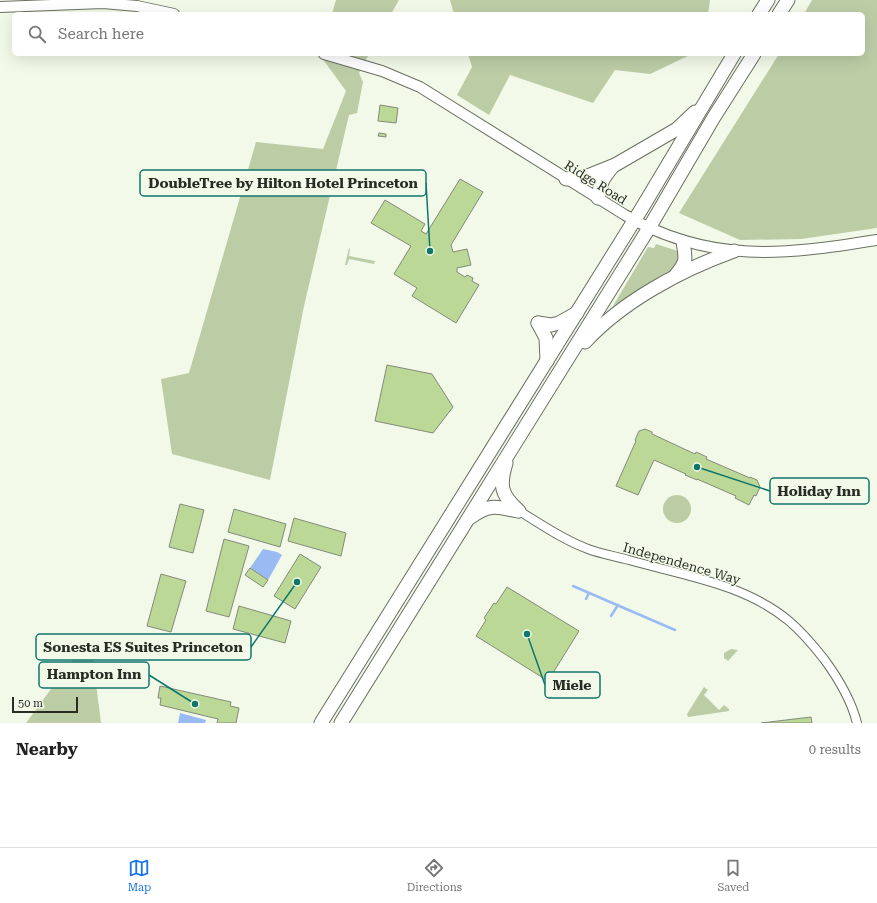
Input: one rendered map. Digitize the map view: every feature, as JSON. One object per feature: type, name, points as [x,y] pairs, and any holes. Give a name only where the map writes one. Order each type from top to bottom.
[{"type":"highway","points":[[760,12],[768,0]]},
{"type":"highway","points":[[780,12],[788,0]]},
{"type":"highway","points":[[321,723],[577,313],[733,56]]},
{"type":"highway","points":[[341,723],[649,228],[714,117],[753,56]]},
{"type":"highway","points":[[566,179],[585,177],[615,165],[677,129],[706,101]]},
{"type":"highway","points":[[598,198],[600,185],[604,176],[615,165]]},
{"type":"highway","points":[[674,278],[685,263],[686,256],[683,242]]},
{"type":"highway","points":[[564,364],[598,329],[621,309],[708,260],[734,251]]},
{"type":"highway","points":[[547,361],[546,338],[538,323],[551,325],[559,323],[577,313]]},
{"type":"highway","points":[[508,454],[502,475],[502,488],[508,502],[519,511]]},
{"type":"highway","points":[[467,521],[481,510],[488,507],[519,511]]},
{"type":"street","points":[[0,7],[103,3],[137,6],[165,12]]},
{"type":"street","name":"Ridge Road","points":[[331,56],[378,69],[420,87],[634,220],[683,242],[703,247],[758,253],[817,249],[877,240]]},
{"type":"street","name":"Independence Way","points":[[519,511],[568,541],[589,549],[705,581],[742,593],[764,604],[789,621],[813,645],[831,668],[845,691],[857,723]]},
{"type":"green space","points":[[336,0],[399,0],[392,12],[333,12]]},
{"type":"green space","points":[[450,0],[710,0],[708,12],[453,12]]},
{"type":"green space","points":[[812,0],[877,0],[877,228],[801,239],[740,240],[679,213],[778,56],[865,56],[865,12],[805,12]]},
{"type":"green space","points":[[320,56],[368,56],[359,73],[363,82],[357,113],[349,115],[304,306],[270,480],[172,454],[161,379],[189,373],[256,142],[323,149],[346,91]]},
{"type":"green space","points":[[469,56],[688,56],[650,74],[615,70],[593,103],[510,75],[489,115],[457,95],[472,67]]},
{"type":"green space","points":[[656,244],[678,251],[680,260],[672,272],[613,306],[648,247],[654,248]]},
{"type":"green space","points":[[349,248],[349,256],[375,261],[374,264],[349,259],[347,265],[345,265]]},
{"type":"green space","points":[[677,495],[687,499],[691,509],[687,519],[677,523],[667,519],[663,509],[667,499]]},
{"type":"green space","points":[[90,636],[101,723],[26,723]]},
{"type":"green space","points":[[731,649],[738,650],[728,661],[724,658],[724,653]]},
{"type":"green space","points":[[704,687],[708,690],[704,695],[719,710],[724,705],[729,709],[729,711],[688,717],[687,714]]},
{"type":"water","points":[[263,549],[277,552],[282,555],[268,580],[250,568]]},
{"type":"water","points":[[180,713],[206,720],[205,723],[178,723]]},
{"type":"building","points":[[380,105],[398,108],[396,123],[378,121]]},
{"type":"building","points":[[379,133],[386,134],[386,137],[378,136]]},
{"type":"building","points":[[460,179],[483,192],[451,245],[453,252],[467,249],[471,265],[457,268],[457,272],[465,277],[467,275],[473,278],[472,281],[479,285],[456,323],[412,296],[417,288],[394,274],[411,246],[371,223],[385,200],[425,224],[421,231],[426,234]]},
{"type":"building","points":[[387,365],[432,374],[453,407],[433,433],[375,421]]},
{"type":"building","points":[[645,429],[652,432],[652,434],[695,454],[696,452],[707,457],[706,459],[757,480],[760,487],[756,496],[754,495],[749,505],[735,498],[736,496],[685,475],[686,474],[654,460],[638,495],[616,486],[639,431]]},
{"type":"building","points":[[180,504],[204,510],[193,553],[169,547]]},
{"type":"building","points":[[234,509],[286,524],[280,547],[228,532]]},
{"type":"building","points":[[294,518],[346,533],[341,556],[288,541]]},
{"type":"building","points":[[224,539],[249,546],[229,617],[206,611]]},
{"type":"building","points":[[300,554],[321,567],[295,609],[274,596]]},
{"type":"building","points":[[250,568],[268,580],[263,587],[245,575]]},
{"type":"building","points":[[161,574],[186,581],[171,632],[147,626]]},
{"type":"building","points":[[507,587],[579,631],[548,681],[476,636],[486,620],[484,618],[494,603],[496,604]]},
{"type":"building","points":[[239,606],[291,621],[285,643],[233,629]]},
{"type":"building","points":[[160,686],[231,702],[230,706],[239,708],[236,723],[217,723],[218,719],[160,705],[161,698],[158,698]]},
{"type":"building","points":[[811,717],[812,723],[761,723]]},
{"type":"waterway","points":[[573,586],[675,630]]},
{"type":"waterway","points":[[586,599],[589,593]]},
{"type":"waterway","points":[[611,616],[618,605]]},
{"type":"place","name":"DoubleTree by Hilton Hotel Princeton","points":[[430,251]]},
{"type":"place","name":"Holiday Inn","points":[[697,467]]},
{"type":"place","name":"Sonesta ES Suites Princeton","points":[[297,582]]},
{"type":"place","name":"Miele","points":[[527,634]]},
{"type":"place","name":"Hampton Inn","points":[[195,704]]}]
